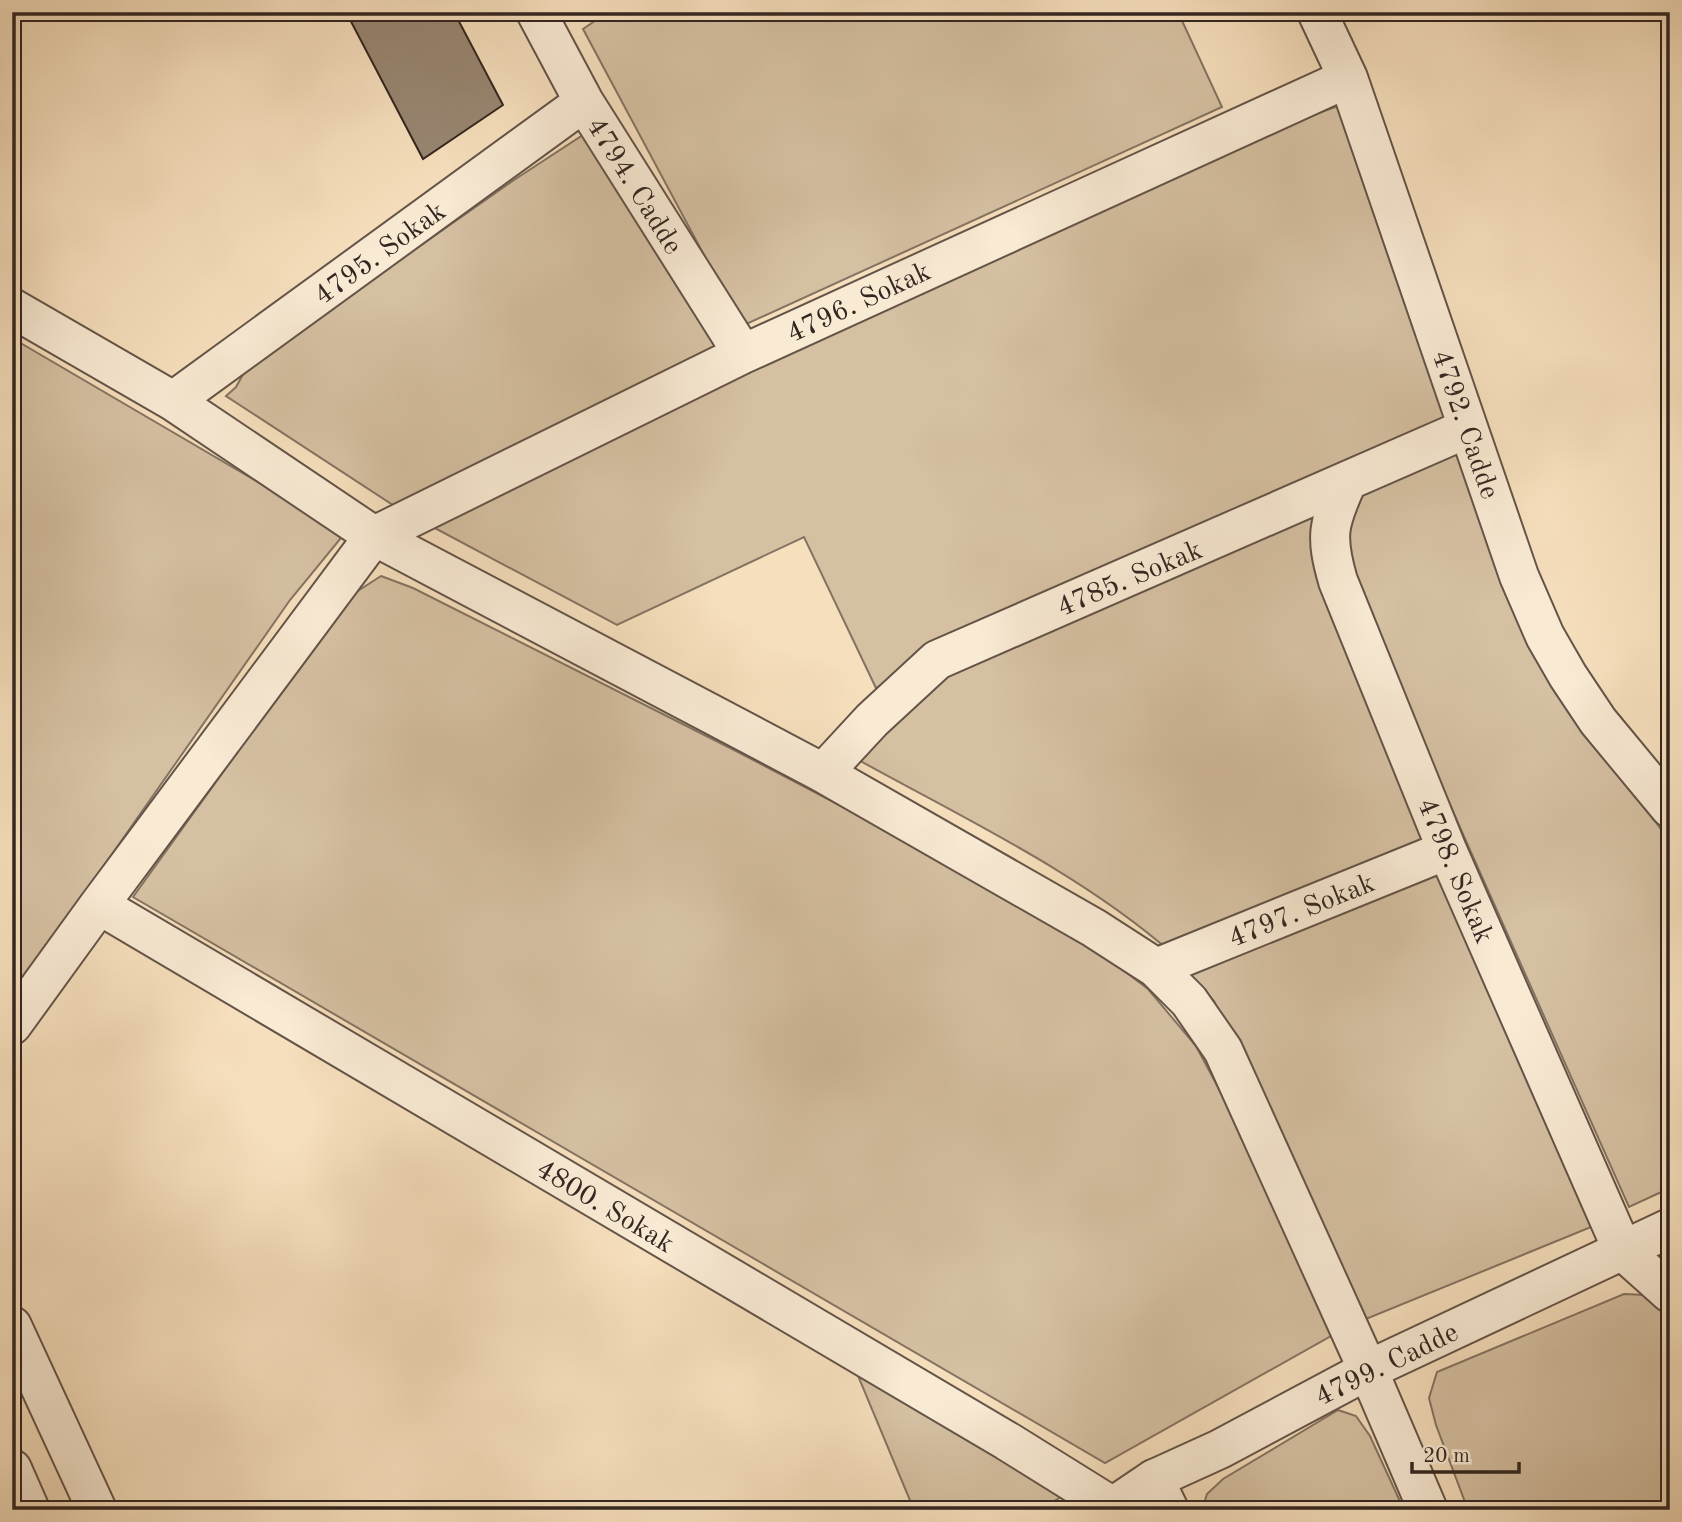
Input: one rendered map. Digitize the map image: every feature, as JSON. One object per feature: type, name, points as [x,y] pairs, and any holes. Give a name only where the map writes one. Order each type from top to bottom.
[{"type":"street","name":"4792. Cadde","points":[[1317,12],[1348,78],[1519,576],[1545,636],[1598,721],[1670,808]]},
{"type":"street","name":"4794. Cadde","points":[[543,15],[584,102],[743,354]]},
{"type":"street","name":"4796. Sokak","points":[[374,536],[743,354],[1348,78]]},
{"type":"street","name":"4795. Sokak","points":[[173,401],[584,102]]},
{"type":"street","points":[[12,308],[173,401],[374,536],[822,773],[1094,928],[1156,968],[1189,1001],[1223,1050],[1368,1370],[1428,1510]]},
{"type":"street","name":"4785. Sokak","points":[[822,773],[872,720],[937,660],[1468,428]]},
{"type":"street","name":"4798. Sokak","points":[[1347,482],[1329,529],[1330,553],[1338,581],[1447,850],[1623,1251]]},
{"type":"street","points":[[12,1025],[374,536]]},
{"type":"street","name":"4797. Sokak","points":[[1156,968],[1447,850]]},
{"type":"street","name":"4800. Sokak","points":[[99,905],[1007,1441],[1110,1508]]},
{"type":"street","name":"4799. Cadde","points":[[1110,1508],[1162,1494],[1220,1449],[1368,1370],[1670,1228]]},
{"type":"street","points":[[1623,1251],[1670,1293]]},
{"type":"street","points":[[12,1326],[97,1510]]},
{"type":"street","points":[[12,1469],[30,1510]]},
{"type":"shaded area","points":[[608,12],[1178,12],[1222,107],[742,326],[583,29]]},
{"type":"shaded area","points":[[1341,105],[1456,423],[1058,586],[876,688],[804,537],[617,625],[431,526],[1196,157]]},
{"type":"shaded area","points":[[583,135],[722,348],[393,505],[226,396],[236,387],[247,367],[514,180]]},
{"type":"shaded area","points":[[12,338],[345,533],[290,600],[12,997]]},
{"type":"shaded area","points":[[1467,445],[1635,791],[1670,843],[1670,1188],[1629,1207],[1341,560],[1360,489]]},
{"type":"shaded area","points":[[1323,501],[1424,838],[1417,855],[1173,954],[1137,925],[1060,872],[855,758],[938,677]]},
{"type":"shaded area","points":[[381,576],[413,588],[736,751],[1053,917],[1148,989],[1196,1046],[1315,1269],[1331,1336],[1105,1463],[133,897],[350,596]]},
{"type":"shaded area","points":[[1440,866],[1596,1225],[1366,1319],[1214,1001],[1181,966]]},
{"type":"shaded area","points":[[1624,1294],[1645,1295],[1670,1315],[1670,1510],[1468,1510],[1436,1425],[1429,1398],[1437,1372]]},
{"type":"shaded area","points":[[856,1371],[1063,1496],[1038,1510],[914,1510]]},
{"type":"shaded area","points":[[1338,1410],[1356,1416],[1370,1436],[1404,1510],[1202,1510],[1207,1494],[1223,1479]]},
{"type":"building","points":[[346,12],[454,12],[503,105],[423,159]]}]
